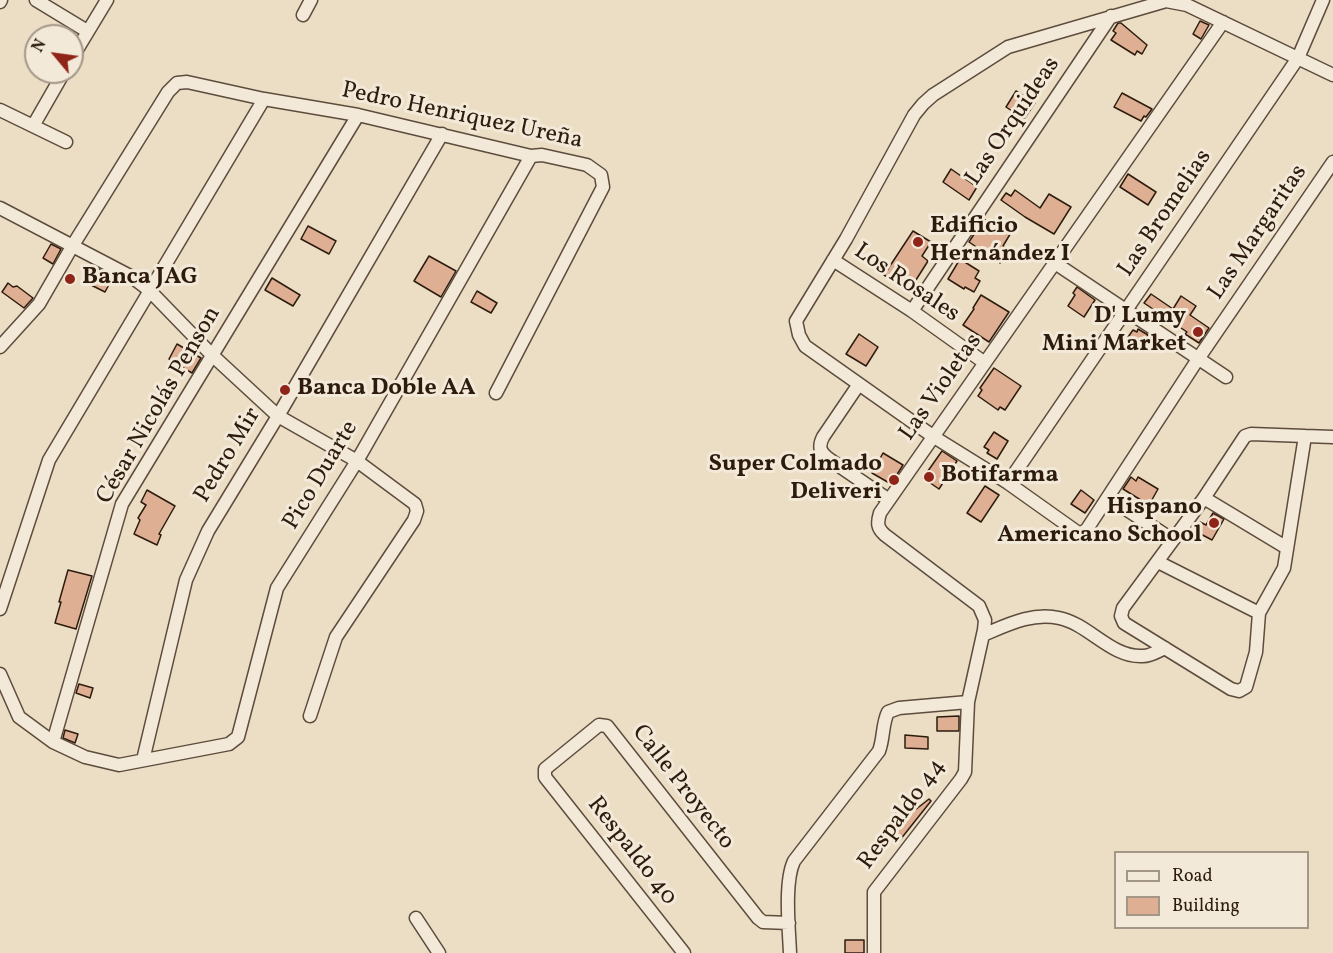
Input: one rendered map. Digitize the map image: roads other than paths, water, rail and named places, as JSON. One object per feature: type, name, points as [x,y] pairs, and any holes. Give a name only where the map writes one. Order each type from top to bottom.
[{"type":"street","points":[[36,0],[87,32]]},
{"type":"street","points":[[84,37],[107,0]]},
{"type":"street","points":[[303,15],[311,0]]},
{"type":"street","name":"Las Bromelias","points":[[1008,483],[1298,58],[1323,0]]},
{"type":"street","points":[[1008,483],[934,437],[805,346],[799,335],[796,321],[914,115],[933,95],[1008,47],[1166,1],[1187,5],[1333,75]]},
{"type":"street","name":"Las Orquideas","points":[[912,311],[1111,16]]},
{"type":"street","name":"Las Violetas","points":[[968,702],[985,620],[979,606],[885,535],[879,529],[877,522],[880,513],[1223,22]]},
{"type":"street","name":"Pedro Henriquez Ureña","points":[[73,245],[168,92],[177,83],[187,82],[264,99],[358,115],[531,156],[542,155],[587,165],[601,176],[603,187],[496,393]]},
{"type":"street","points":[[33,126],[57,84]]},
{"type":"street","points":[[0,609],[4,585],[49,460],[264,99]]},
{"type":"street","points":[[0,110],[66,142]]},
{"type":"street","name":"César Nicolás Penson","points":[[53,742],[122,504],[358,115]]},
{"type":"street","name":"Pedro Mir","points":[[143,760],[186,580],[208,531],[279,416],[442,134]]},
{"type":"street","name":"Pico Duarte","points":[[143,760],[229,744],[238,737],[277,588],[357,461],[531,156]]},
{"type":"street","name":"Las Margaritas","points":[[1008,483],[1077,532],[1082,533],[1087,530],[1198,359],[1333,162]]},
{"type":"street","points":[[0,208],[132,277],[150,290],[212,355],[279,416],[357,461],[415,504],[417,511],[414,520],[336,637],[310,716]]},
{"type":"street","points":[[0,347],[39,304],[73,245]]},
{"type":"street","name":"Los Rosales","points":[[833,260],[912,311],[985,363]]},
{"type":"street","points":[[1056,263],[1227,377]]},
{"type":"street","points":[[859,384],[820,442],[820,449],[829,459],[889,500]]},
{"type":"street","points":[[1305,436],[1284,568],[1259,613],[1256,652],[1246,687],[1239,691],[1231,689],[1124,623],[1121,616],[1123,608],[1204,498],[1245,436],[1251,434],[1333,436]]},
{"type":"street","points":[[1109,498],[1173,540]]},
{"type":"street","points":[[1204,498],[1287,548]]},
{"type":"street","points":[[1158,562],[1259,613]]},
{"type":"street","points":[[983,635],[1022,619],[1058,618],[1072,622],[1121,652],[1142,657],[1165,648]]},
{"type":"street","points":[[0,674],[19,717],[53,742],[85,757],[119,765],[143,760]]},
{"type":"street","points":[[790,953],[789,875],[794,861],[879,751],[888,712],[899,708],[968,702]]},
{"type":"street","name":"Respaldo 44","points":[[874,953],[874,892],[965,772],[968,702]]},
{"type":"street","name":"Calle Proyecto","points":[[544,777],[545,769],[599,724],[607,726],[758,918],[764,922],[789,923]]},
{"type":"street","name":"Respaldo 40","points":[[544,777],[684,953]]},
{"type":"street","points":[[416,918],[439,953]]},
{"type":"place","name":"Edificio Hernández I","points":[[918,242]]},
{"type":"place","name":"Banca JAG","points":[[70,279]]},
{"type":"place","name":"D' Lumy Mini Market","points":[[1198,332]]},
{"type":"place","name":"Banca Doble AA","points":[[285,390]]},
{"type":"place","name":"Botifarma","points":[[929,477]]},
{"type":"place","name":"Super Colmado Deliveri","points":[[894,480]]},
{"type":"place","name":"Hispano Americano School","points":[[1214,523]]}]
